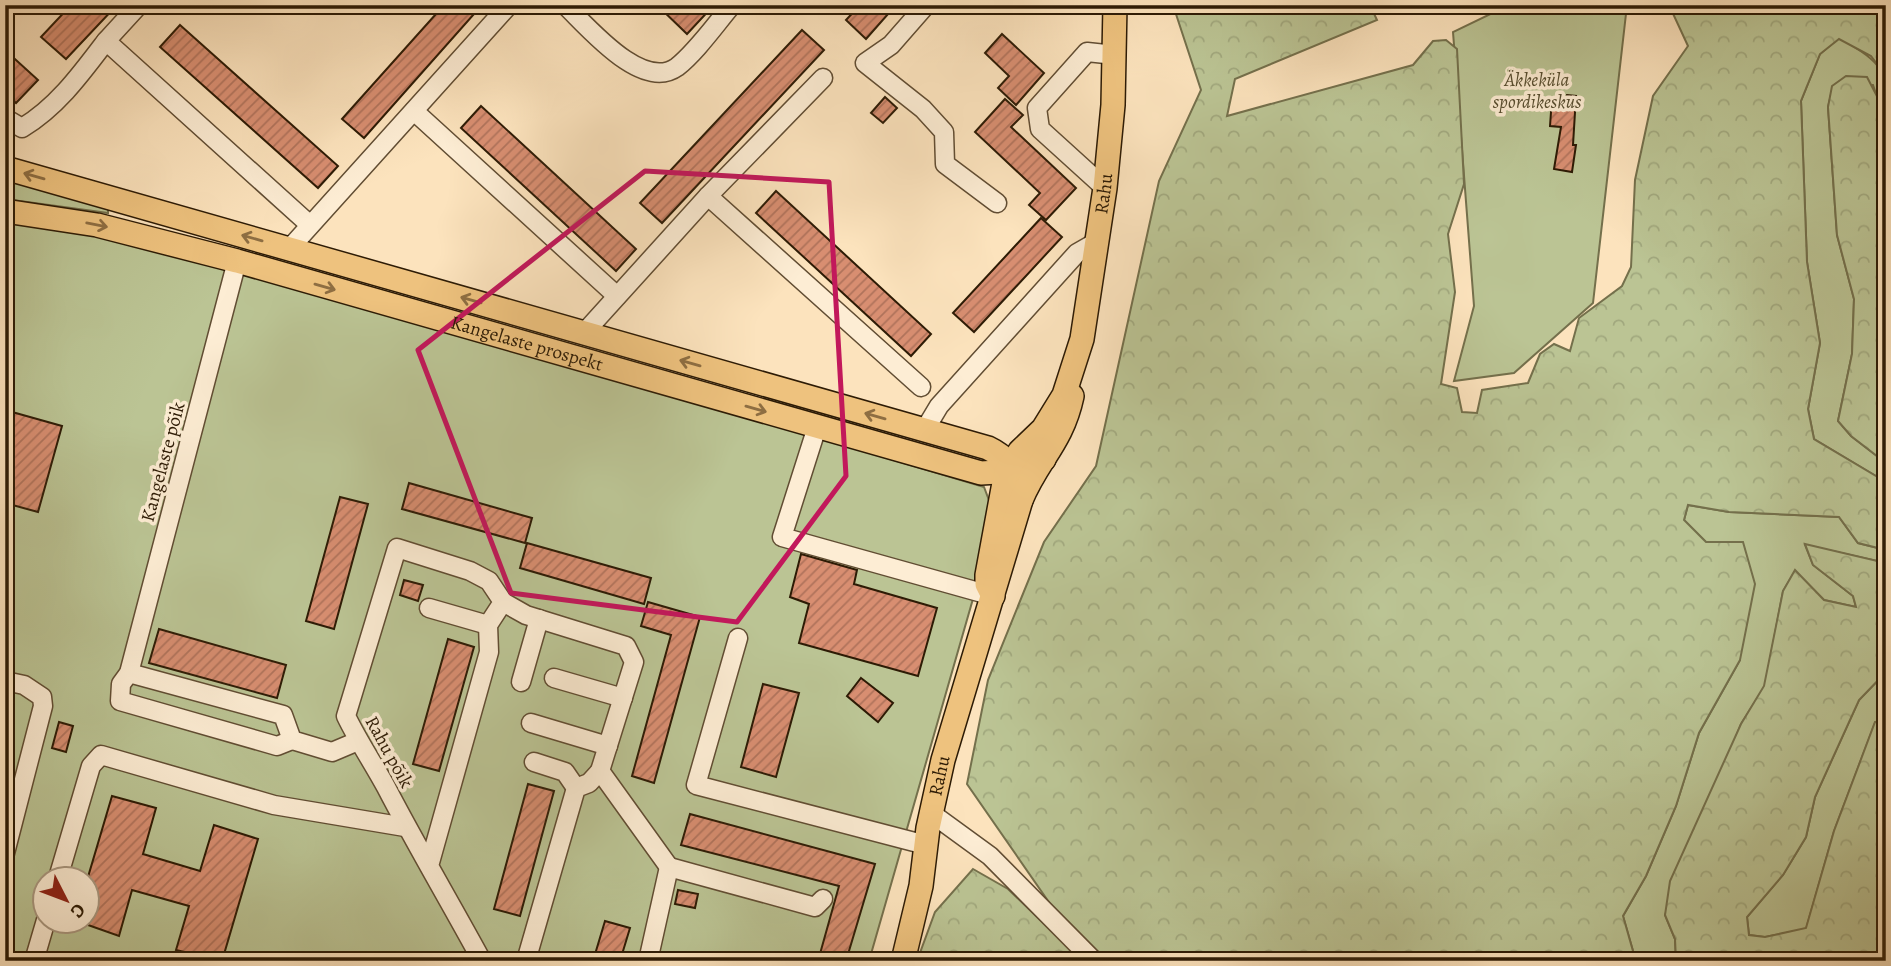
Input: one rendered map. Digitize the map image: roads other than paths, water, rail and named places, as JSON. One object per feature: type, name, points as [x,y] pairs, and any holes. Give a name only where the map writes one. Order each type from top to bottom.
[{"type":"main road","name":"Rahu","points":[[903,961],[921,886],[931,813],[1021,500],[1031,477],[1053,449],[1068,412],[1105,188],[1115,55],[1115,5]]},
{"type":"main road","name":"Kangelaste prospekt","points":[[5,168],[988,447]]},
{"type":"main road","name":"Kangelaste prospekt","points":[[5,211],[97,225],[237,261],[981,473],[1010,469],[1044,459]]},
{"type":"main road","name":"Rahu","points":[[993,596],[987,584],[987,575],[998,501],[1010,469],[1050,418],[1072,379]]},
{"type":"main road","points":[[988,447],[1014,441],[1050,418]]},
{"type":"main road","points":[[988,447],[1010,469],[1021,487],[1021,500]]},
{"type":"main road","points":[[981,473],[992,485],[998,501]]},
{"type":"street","points":[[5,118],[22,128],[41,116],[76,80],[106,41],[139,5]]},
{"type":"street","points":[[290,248],[509,5]]},
{"type":"street","points":[[565,5],[632,65],[653,73],[676,67],[732,5]]},
{"type":"street","points":[[926,5],[891,45],[865,63],[923,109],[944,132],[946,164],[997,203]]},
{"type":"street","points":[[106,41],[310,225]]},
{"type":"street","points":[[1105,188],[1040,129],[1037,108],[1087,52],[1115,55]]},
{"type":"street","points":[[584,333],[708,196],[823,78]]},
{"type":"street","points":[[414,111],[617,296]]},
{"type":"street","points":[[708,196],[921,387]]},
{"type":"street","points":[[925,430],[939,406],[1077,253],[1098,241]]},
{"type":"street","name":"Kangelaste põik","points":[[237,261],[129,673],[121,684],[120,701],[277,746],[292,740]]},
{"type":"street","points":[[817,427],[782,537],[993,596]]},
{"type":"street","name":"Rahu põik","points":[[482,961],[405,827],[346,716],[397,548],[470,571],[489,581],[503,602]]},
{"type":"street","points":[[429,866],[489,652],[488,625],[503,602],[539,619],[626,646],[634,662],[600,771],[589,783],[576,788]]},
{"type":"street","points":[[429,608],[488,625]]},
{"type":"street","points":[[520,682],[539,619]]},
{"type":"street","points":[[738,638],[696,785],[926,845]]},
{"type":"street","points":[[129,673],[283,715],[292,740],[332,752],[358,741]]},
{"type":"street","points":[[554,678],[623,698]]},
{"type":"street","points":[[5,681],[24,685],[42,697],[43,706],[5,853]]},
{"type":"street","points":[[531,723],[608,746]]},
{"type":"street","points":[[62,864],[92,766],[102,755],[274,805],[405,827]]},
{"type":"street","points":[[534,762],[565,772],[576,788]]},
{"type":"street","points":[[600,771],[669,867],[815,907],[823,899]]},
{"type":"street","points":[[526,961],[576,788]]},
{"type":"street","points":[[931,813],[990,856],[1094,961]]},
{"type":"street","points":[[648,961],[669,867]]},
{"type":"street","points":[[34,961],[42,934]]},
{"type":"park label","name":"Äkkeküla spordikeskus","points":[[1537,91]]}]
